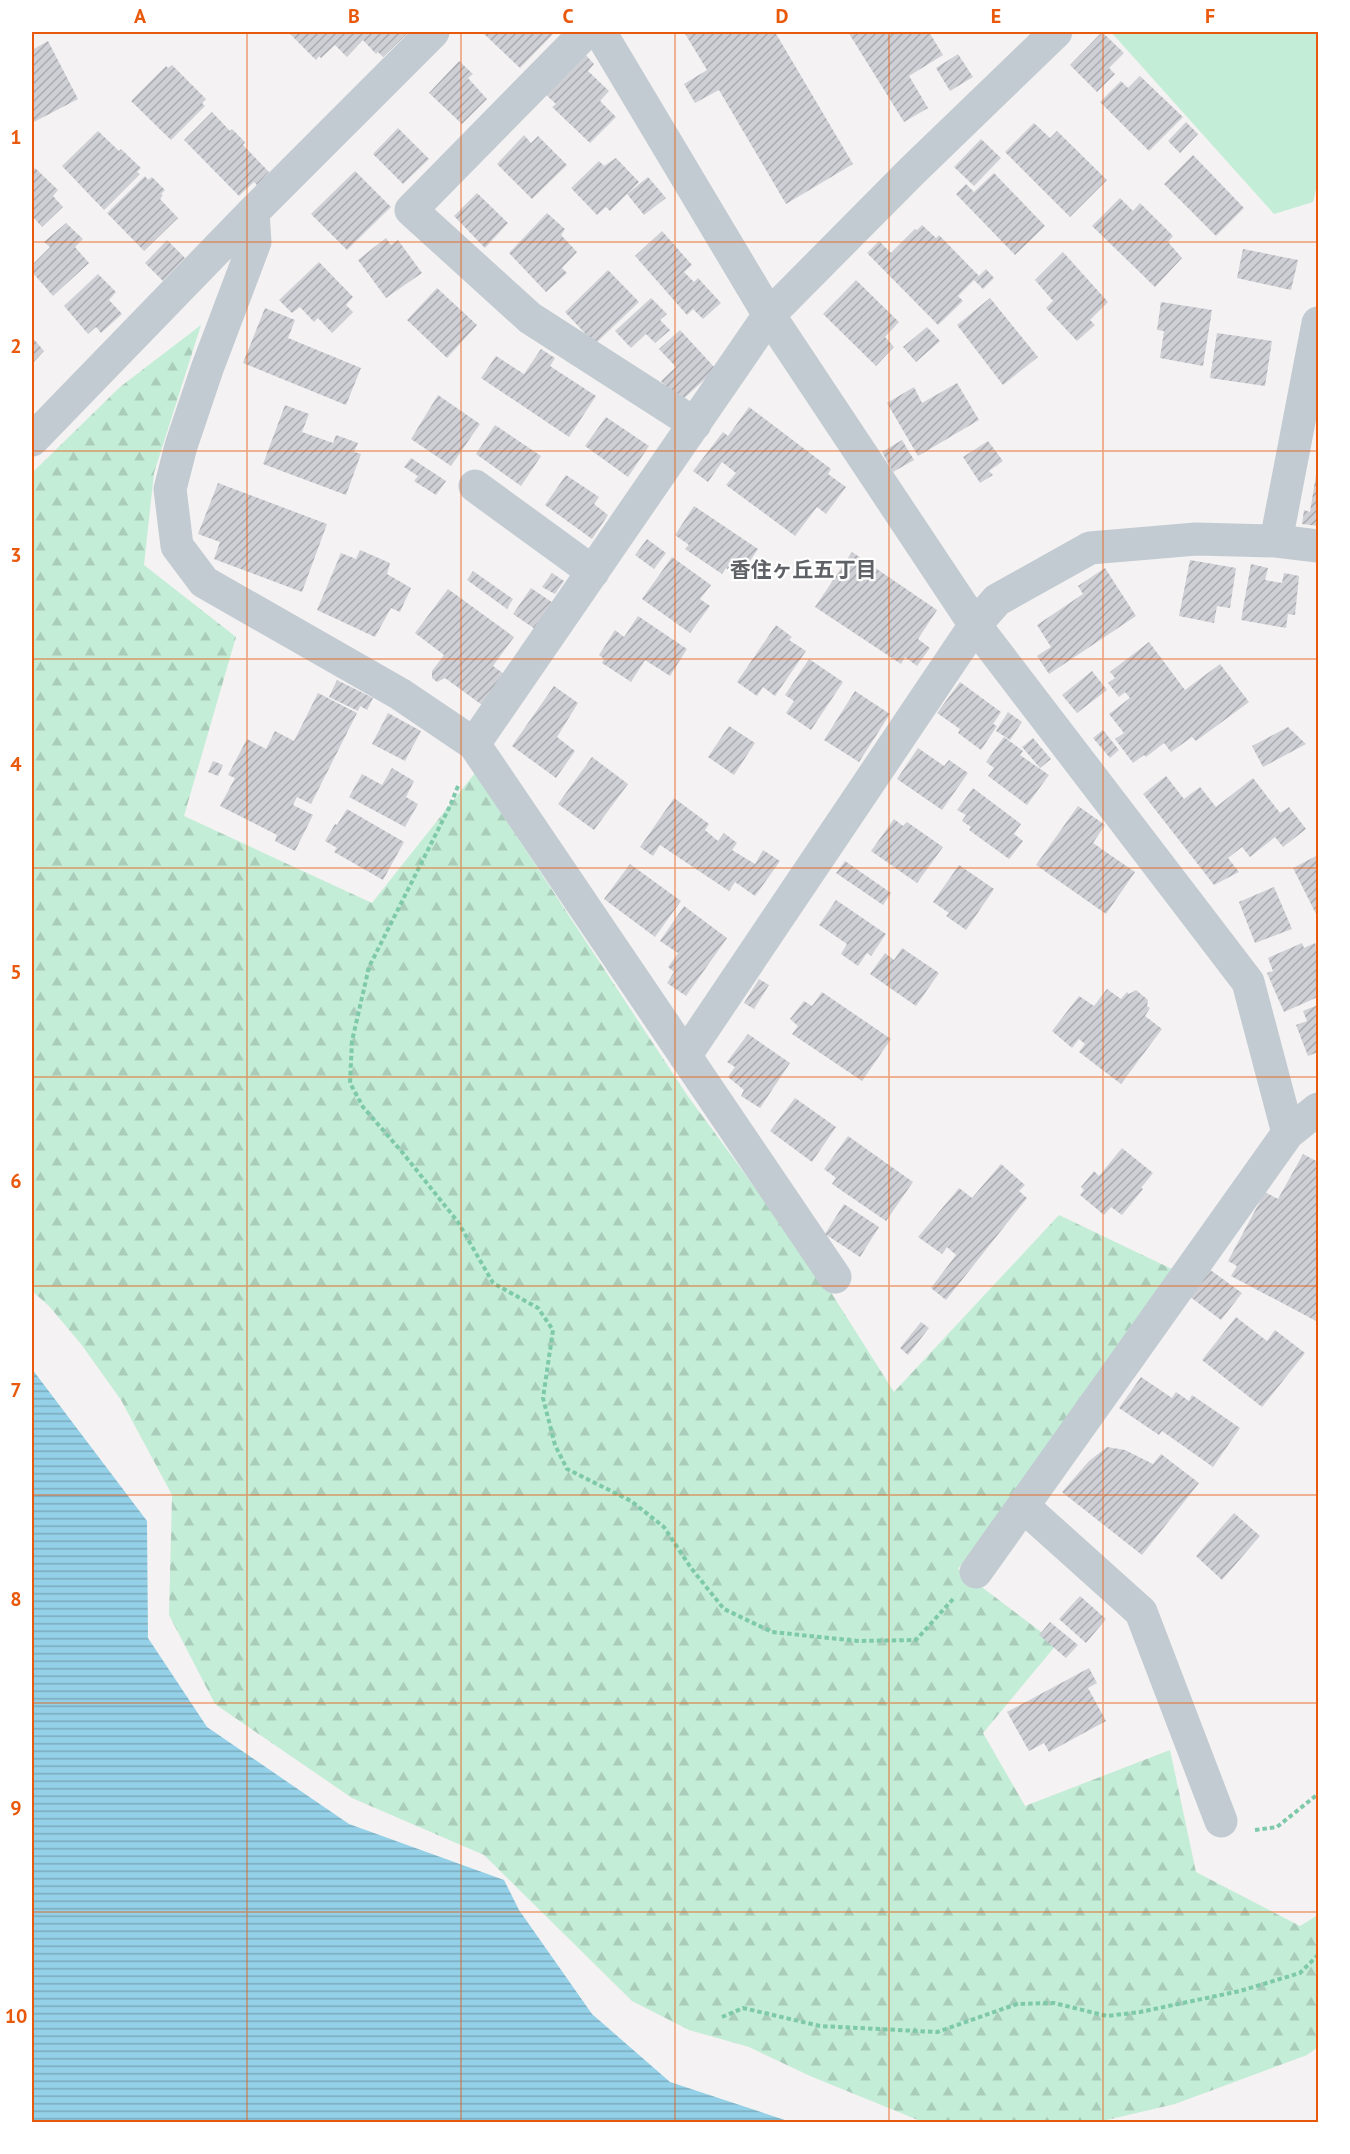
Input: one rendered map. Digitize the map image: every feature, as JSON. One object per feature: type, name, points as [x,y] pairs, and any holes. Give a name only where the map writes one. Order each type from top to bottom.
[{"type":"street","points":[[32,440],[253,212],[433,32]]},
{"type":"street","points":[[586,32],[411,210],[530,318],[695,424]]},
{"type":"street","points":[[600,32],[769,315],[975,625],[1248,982],[1288,1133]]},
{"type":"street","points":[[474,744],[769,315],[912,171],[1056,32]]},
{"type":"street","points":[[253,212],[255,242],[207,369],[181,446],[171,489],[177,546],[204,582],[400,694],[474,744],[836,1277]]},
{"type":"street","points":[[1276,541],[1318,323]]},
{"type":"street","points":[[475,486],[593,572]]},
{"type":"street","points":[[685,1056],[975,625],[997,600],[1090,548],[1196,539],[1276,541],[1318,546]]},
{"type":"street","points":[[976,1572],[1288,1133],[1318,1109]]},
{"type":"street","points":[[1023,1506],[1141,1612],[1221,1821]]},
{"type":"path","points":[[474,744],[450,806],[369,967],[352,1041],[350,1083],[363,1107],[458,1222],[493,1283],[538,1308],[553,1330],[543,1398],[555,1445],[567,1469],[631,1501],[664,1527],[691,1568],[724,1609],[771,1632],[858,1641],[916,1640],[976,1572]]},
{"type":"path","points":[[1221,1821],[1242,1832],[1277,1827],[1318,1794]]},
{"type":"path","points":[[722,2017],[743,2008],[820,2026],[937,2032],[1017,2004],[1054,2002],[1107,2016],[1140,2012],[1240,1991],[1300,1973],[1318,1955]]},
{"type":"green space","points":[[1111,32],[1318,32],[1318,180],[1313,202],[1274,214]]},
{"type":"green space","points":[[201,325],[154,473],[144,565],[236,637],[184,816],[372,903],[475,773],[687,1095],[825,1283],[894,1392],[1059,1215],[1176,1271],[958,1569],[1057,1644],[983,1733],[1025,1806],[1170,1750],[1196,1872],[1300,1926],[1318,1915],[1318,2047],[1307,2055],[1175,2104],[1098,2122],[923,2122],[810,2076],[749,2047],[689,2030],[632,2001],[484,1855],[352,1798],[215,1704],[169,1615],[172,1495],[121,1400],[81,1344],[49,1306],[32,1291],[32,473],[120,387]]},
{"type":"water","points":[[32,1369],[147,1521],[148,1638],[207,1727],[349,1824],[504,1880],[519,1910],[592,2014],[670,2082],[791,2122],[32,2122]]},
{"type":"building","points":[[288,32],[409,32],[383,57],[378,52],[376,54],[363,40],[347,57],[335,45],[316,60]]},
{"type":"building","points":[[482,32],[555,32],[520,68]]},
{"type":"building","points":[[684,32],[775,32],[853,164],[786,204],[719,90],[695,103],[684,84],[707,70]]},
{"type":"building","points":[[848,32],[929,32],[943,55],[909,76],[928,108],[904,122]]},
{"type":"building","points":[[1102,32],[1124,53],[1109,68],[1115,74],[1097,92],[1070,65]]},
{"type":"building","points":[[48,41],[78,99],[32,123],[32,50]]},
{"type":"building","points":[[584,53],[594,64],[588,71],[609,91],[600,101],[616,117],[590,143],[552,107],[556,104],[545,94]]},
{"type":"building","points":[[958,54],[973,77],[950,91],[936,68]]},
{"type":"building","points":[[459,61],[473,74],[468,78],[487,99],[462,124],[429,93]]},
{"type":"building","points":[[172,65],[206,99],[202,103],[205,106],[171,140],[131,101],[166,66],[168,68]]},
{"type":"building","points":[[1140,76],[1183,117],[1149,151],[1100,102],[1121,81],[1128,88]]},
{"type":"building","points":[[212,112],[230,131],[232,129],[245,142],[243,145],[269,172],[257,185],[254,182],[239,196],[184,140]]},
{"type":"building","points":[[1186,122],[1198,134],[1180,153],[1168,141]]},
{"type":"building","points":[[1034,123],[1050,138],[1057,131],[1107,180],[1070,217],[1005,152]]},
{"type":"building","points":[[398,128],[429,159],[403,184],[373,154]]},
{"type":"building","points":[[98,131],[141,168],[137,172],[140,174],[104,210],[62,166]]},
{"type":"building","points":[[524,135],[531,143],[538,136],[567,165],[532,199],[497,164]]},
{"type":"building","points":[[981,139],[1001,158],[974,186],[954,167]]},
{"type":"building","points":[[1193,155],[1244,208],[1216,236],[1164,184]]},
{"type":"building","points":[[616,158],[639,182],[610,211],[606,207],[597,215],[571,188],[599,161],[604,166]]},
{"type":"building","points":[[35,168],[58,190],[53,196],[63,207],[42,227],[32,216],[32,172]]},
{"type":"building","points":[[355,171],[391,207],[347,250],[311,214]]},
{"type":"building","points":[[994,173],[1045,226],[1015,255],[956,194],[966,184],[974,192]]},
{"type":"building","points":[[145,176],[148,180],[152,177],[165,190],[160,199],[178,218],[144,251],[107,213]]},
{"type":"building","points":[[648,177],[666,198],[644,215],[627,194]]},
{"type":"building","points":[[477,193],[508,223],[485,248],[454,216]]},
{"type":"building","points":[[1120,198],[1133,211],[1140,203],[1173,236],[1168,242],[1182,258],[1155,287],[1092,226]]},
{"type":"building","points":[[547,213],[565,229],[561,235],[577,252],[562,268],[567,273],[546,292],[509,253]]},
{"type":"building","points":[[66,223],[83,239],[75,247],[89,263],[53,296],[32,272],[32,265],[50,247],[44,242]]},
{"type":"building","points":[[922,225],[936,238],[939,235],[979,276],[986,269],[994,278],[983,289],[974,280],[958,296],[963,301],[938,325],[867,253],[879,241],[891,253]]},
{"type":"building","points":[[662,231],[692,265],[684,272],[694,282],[698,278],[721,303],[703,319],[693,309],[687,315],[635,256]]},
{"type":"building","points":[[386,238],[391,245],[398,240],[422,273],[386,298],[358,260]]},
{"type":"building","points":[[167,240],[185,258],[163,281],[145,263]]},
{"type":"building","points":[[1243,249],[1298,260],[1291,290],[1237,278]]},
{"type":"building","points":[[1063,252],[1108,302],[1090,320],[1095,325],[1077,341],[1046,308],[1053,301],[1035,280]]},
{"type":"building","points":[[319,262],[353,297],[346,305],[353,312],[332,333],[318,318],[314,322],[300,307],[292,313],[279,300]]},
{"type":"building","points":[[608,270],[639,302],[595,344],[565,312]]},
{"type":"building","points":[[98,274],[116,292],[109,300],[122,314],[101,333],[96,327],[88,334],[64,306]]},
{"type":"building","points":[[856,280],[899,322],[885,337],[894,347],[876,366],[823,314]]},
{"type":"building","points":[[437,288],[477,325],[447,358],[407,320]]},
{"type":"building","points":[[651,298],[667,314],[660,320],[670,330],[655,343],[646,334],[631,348],[615,331]]},
{"type":"building","points":[[990,298],[1038,357],[1003,385],[957,325]]},
{"type":"building","points":[[1161,302],[1212,310],[1203,366],[1160,358],[1164,331],[1157,330]]},
{"type":"building","points":[[265,308],[295,320],[288,338],[361,368],[346,405],[243,363]]},
{"type":"building","points":[[927,327],[940,341],[916,362],[903,347]]},
{"type":"building","points":[[680,330],[716,369],[680,402],[661,381],[676,367],[659,349]]},
{"type":"building","points":[[1217,333],[1272,341],[1265,386],[1210,378]]},
{"type":"building","points":[[32,337],[44,351],[32,364]]},
{"type":"building","points":[[541,349],[555,358],[550,366],[596,396],[569,437],[481,378],[496,356],[524,374]]},
{"type":"building","points":[[957,383],[979,420],[918,456],[887,403],[914,387],[922,403]]},
{"type":"building","points":[[438,395],[480,424],[451,466],[411,439]]},
{"type":"building","points":[[285,405],[309,414],[302,432],[333,443],[336,435],[358,443],[354,452],[361,454],[346,495],[263,464]]},
{"type":"building","points":[[749,407],[831,469],[828,474],[846,487],[826,514],[817,507],[795,536],[726,485],[736,473],[722,462],[708,482],[693,471],[723,432],[728,436]]},
{"type":"building","points":[[606,417],[649,446],[628,477],[585,446]]},
{"type":"building","points":[[495,425],[541,456],[521,486],[476,454]]},
{"type":"building","points":[[902,440],[914,460],[893,472],[882,452]]},
{"type":"building","points":[[988,441],[1003,461],[989,471],[993,475],[980,483],[963,457]]},
{"type":"building","points":[[411,458],[446,481],[436,495],[414,481],[418,476],[404,467]]},
{"type":"building","points":[[566,475],[599,497],[594,504],[608,515],[592,539],[545,505]]},
{"type":"building","points":[[1316,475],[1318,475],[1318,526],[1302,524],[1304,510],[1310,512]]},
{"type":"building","points":[[218,483],[327,524],[302,592],[214,559],[220,542],[198,534]]},
{"type":"building","points":[[694,506],[758,549],[739,577],[726,568],[722,574],[685,549],[689,545],[675,535]]},
{"type":"building","points":[[647,539],[666,553],[654,569],[635,555]]},
{"type":"building","points":[[360,550],[390,563],[387,574],[411,588],[400,612],[391,608],[375,637],[317,610],[341,553],[356,559]]},
{"type":"building","points":[[852,552],[937,610],[918,639],[930,648],[917,666],[905,657],[901,664],[815,607]]},
{"type":"building","points":[[672,557],[711,585],[700,599],[710,606],[690,633],[642,599]]},
{"type":"building","points":[[1190,560],[1236,568],[1230,608],[1217,606],[1214,623],[1179,616]]},
{"type":"building","points":[[1251,564],[1268,568],[1265,580],[1282,583],[1284,573],[1299,576],[1295,615],[1288,614],[1286,628],[1241,620]]},
{"type":"building","points":[[1105,568],[1136,616],[1049,674],[1037,656],[1051,647],[1037,625],[1083,594],[1078,586]]},
{"type":"building","points":[[473,571],[513,599],[507,609],[467,580]]},
{"type":"building","points":[[552,573],[564,581],[555,594],[542,587]]},
{"type":"building","points":[[531,588],[559,607],[541,633],[513,614]]},
{"type":"building","points":[[448,589],[514,637],[493,666],[504,674],[482,705],[445,678],[437,682],[432,678],[432,671],[444,655],[415,633]]},
{"type":"building","points":[[638,616],[687,649],[670,676],[645,660],[631,682],[602,663],[604,659],[599,655],[615,630],[624,637]]},
{"type":"building","points":[[776,625],[792,637],[789,640],[806,651],[775,696],[763,687],[757,696],[737,682]]},
{"type":"building","points":[[1149,642],[1185,690],[1220,664],[1249,702],[1196,741],[1192,737],[1171,752],[1164,743],[1146,757],[1144,755],[1133,763],[1115,739],[1124,733],[1109,714],[1130,698],[1125,692],[1119,697],[1108,683],[1115,678],[1110,672]]},
{"type":"building","points":[[809,659],[843,682],[811,730],[786,713],[794,701],[785,695]]},
{"type":"building","points":[[1092,671],[1107,690],[1077,713],[1062,695]]},
{"type":"building","points":[[337,680],[373,698],[367,710],[360,706],[358,711],[329,697]]},
{"type":"building","points":[[960,682],[1001,712],[993,724],[997,726],[981,750],[958,733],[960,729],[937,713]]},
{"type":"building","points":[[554,686],[578,703],[557,737],[575,751],[556,778],[512,746]]},
{"type":"building","points":[[855,691],[890,714],[859,762],[824,740]]},
{"type":"building","points":[[318,693],[357,713],[311,804],[297,797],[293,805],[313,815],[295,851],[275,841],[277,835],[220,806],[235,778],[228,775],[247,739],[266,749],[275,731],[294,741]]},
{"type":"building","points":[[1008,712],[1022,722],[1010,740],[996,731]]},
{"type":"building","points":[[388,713],[421,731],[405,761],[372,744]]},
{"type":"building","points":[[729,726],[755,743],[734,775],[708,757]]},
{"type":"building","points":[[1288,727],[1306,744],[1263,767],[1252,746]]},
{"type":"building","points":[[1103,730],[1119,750],[1110,758],[1093,738]]},
{"type":"building","points":[[1004,737],[1023,751],[1020,755],[1049,775],[1027,805],[988,776],[994,768],[986,762]]},
{"type":"building","points":[[1033,738],[1051,759],[1040,768],[1022,747]]},
{"type":"building","points":[[918,748],[944,766],[949,760],[968,773],[942,810],[897,779]]},
{"type":"building","points":[[592,757],[628,784],[594,830],[558,804]]},
{"type":"building","points":[[213,761],[223,765],[218,776],[208,772]]},
{"type":"building","points":[[392,768],[414,781],[406,797],[418,804],[405,827],[349,797],[362,774],[382,785]]},
{"type":"building","points":[[1166,776],[1184,799],[1200,787],[1216,807],[1253,778],[1280,813],[1289,807],[1306,829],[1283,847],[1275,837],[1250,857],[1242,847],[1228,858],[1239,872],[1214,885],[1143,794]]},
{"type":"building","points":[[973,788],[1021,824],[1014,834],[1023,841],[1009,859],[969,830],[971,827],[962,821],[966,815],[957,810]]},
{"type":"building","points":[[674,798],[709,824],[705,830],[718,841],[724,833],[737,843],[732,850],[755,864],[763,850],[780,861],[755,896],[735,882],[729,891],[660,845],[653,856],[640,847]]},
{"type":"building","points":[[1078,806],[1105,825],[1093,843],[1135,872],[1106,914],[1036,865]]},
{"type":"building","points":[[347,809],[404,842],[383,880],[334,852],[337,848],[325,841]]},
{"type":"building","points":[[894,819],[903,826],[907,822],[943,847],[917,883],[871,851]]},
{"type":"building","points":[[1318,855],[1318,918],[1293,868]]},
{"type":"building","points":[[845,861],[891,893],[883,905],[836,873]]},
{"type":"building","points":[[630,864],[681,901],[655,937],[604,899]]},
{"type":"building","points":[[959,865],[994,889],[966,930],[946,916],[949,913],[933,902]]},
{"type":"building","points":[[1274,887],[1292,929],[1255,943],[1239,902]]},
{"type":"building","points":[[836,900],[886,934],[871,956],[867,953],[858,966],[841,954],[847,944],[819,925]]},
{"type":"building","points":[[684,906],[727,938],[686,996],[667,983],[674,972],[668,967],[678,953],[660,941]]},
{"type":"building","points":[[1302,943],[1304,948],[1315,943],[1318,952],[1318,997],[1284,1012],[1267,973],[1273,971],[1268,958]]},
{"type":"building","points":[[902,948],[939,973],[916,1006],[870,974],[885,953],[894,960]]},
{"type":"building","points":[[759,979],[769,985],[754,1009],[744,1003]]},
{"type":"building","points":[[1107,989],[1121,999],[1127,992],[1129,994],[1136,990],[1148,1000],[1147,1006],[1150,1008],[1145,1016],[1162,1029],[1121,1084],[1079,1052],[1085,1044],[1079,1039],[1072,1048],[1052,1031],[1079,996],[1094,1006]]},
{"type":"building","points":[[822,992],[891,1039],[862,1081],[792,1034],[798,1026],[790,1019],[804,1001],[812,1006]]},
{"type":"building","points":[[1318,1005],[1318,1052],[1308,1056],[1296,1025],[1307,1021],[1303,1011]]},
{"type":"building","points":[[748,1034],[790,1063],[760,1108],[741,1096],[744,1090],[728,1077],[735,1067],[727,1062]]},
{"type":"building","points":[[795,1098],[836,1127],[812,1162],[770,1131]]},
{"type":"building","points":[[848,1136],[913,1182],[886,1221],[832,1184],[836,1178],[824,1169]]},
{"type":"building","points":[[1122,1148],[1153,1173],[1122,1215],[1111,1207],[1104,1215],[1080,1195],[1084,1190],[1081,1187],[1094,1171],[1099,1176]]},
{"type":"building","points":[[1303,1154],[1318,1162],[1318,1322],[1231,1276],[1237,1266],[1228,1261],[1265,1192],[1278,1199]]},
{"type":"building","points":[[1001,1164],[1025,1185],[1019,1191],[1027,1198],[946,1300],[931,1288],[956,1255],[947,1247],[942,1254],[918,1237],[959,1188],[972,1198]]},
{"type":"building","points":[[844,1204],[879,1227],[860,1257],[825,1234]]},
{"type":"building","points":[[1209,1269],[1242,1293],[1221,1320],[1189,1296]]},
{"type":"building","points":[[1236,1317],[1267,1341],[1275,1330],[1305,1353],[1262,1407],[1202,1360]]},
{"type":"building","points":[[921,1322],[929,1328],[908,1355],[900,1348]]},
{"type":"building","points":[[1141,1377],[1172,1398],[1176,1392],[1189,1401],[1192,1395],[1240,1428],[1213,1467],[1162,1431],[1159,1435],[1119,1408]]},
{"type":"building","points":[[1107,1447],[1125,1450],[1153,1464],[1161,1454],[1199,1483],[1142,1555],[1062,1492],[1089,1461]]},
{"type":"building","points":[[1234,1513],[1260,1536],[1222,1580],[1196,1556]]},
{"type":"building","points":[[1080,1596],[1106,1619],[1086,1643],[1059,1619]]},
{"type":"building","points":[[1050,1622],[1078,1645],[1066,1658],[1039,1635]]},
{"type":"building","points":[[1089,1668],[1097,1683],[1088,1688],[1106,1721],[1049,1752],[1044,1743],[1029,1751],[1007,1712]]},
{"type":"district","name":"香住ヶ丘五丁目","points":[[803,569]]}]
